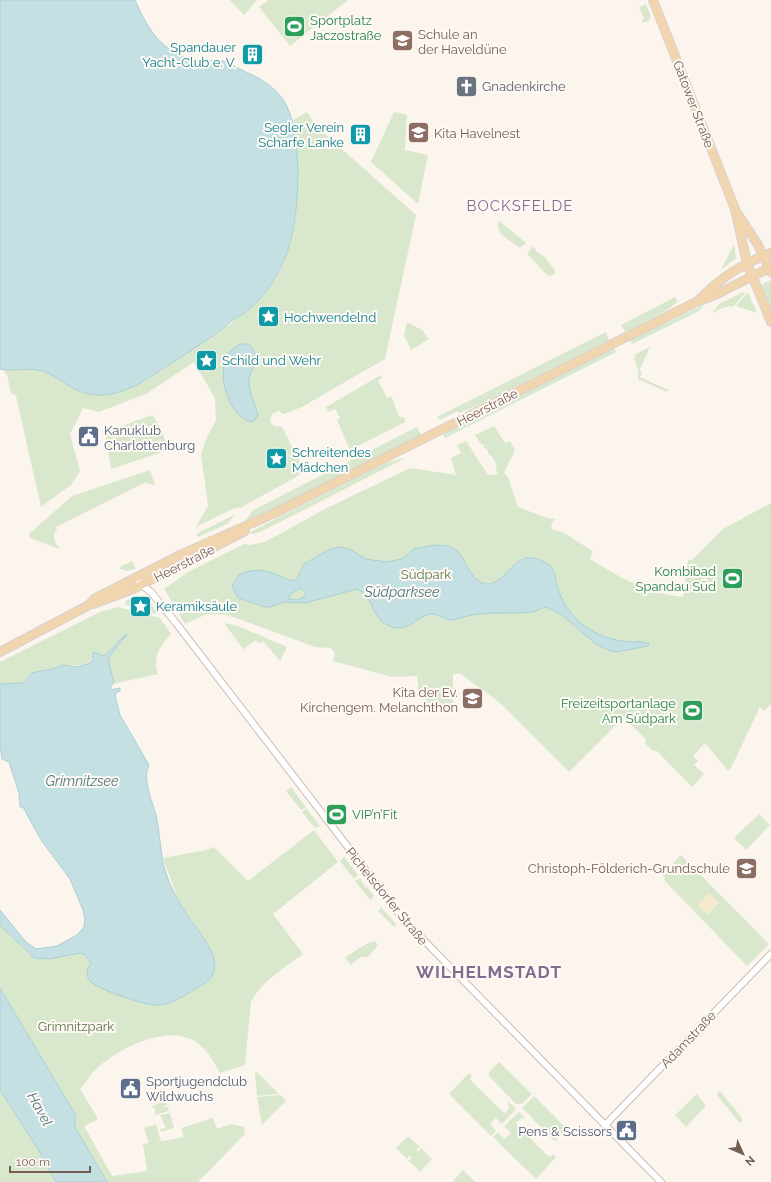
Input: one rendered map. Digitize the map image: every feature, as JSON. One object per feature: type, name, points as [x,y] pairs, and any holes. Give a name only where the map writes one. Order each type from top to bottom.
[{"type":"main road","name":"Gatower Straße","points":[[653,0],[735,209],[747,263],[771,322]]},
{"type":"main road","name":"Gatower Straße","points":[[735,209],[767,254],[770,269]]},
{"type":"main road","name":"Heerstraße","points":[[698,300],[713,285],[747,263],[767,254]]},
{"type":"main road","name":"Heerstraße","points":[[0,652],[88,605],[94,599],[186,552],[275,513],[698,300],[713,296],[752,276],[770,269]]},
{"type":"main road","name":"Heerstraße","points":[[88,605],[99,603],[142,584],[238,536],[275,513]]},
{"type":"street","points":[[132,580],[142,584]]},
{"type":"street","name":"Pichelsdorfer Straße","points":[[142,584],[151,592],[176,623],[404,920],[604,1125],[662,1182]]},
{"type":"street","name":"Adamstraße","points":[[604,1125],[771,954]]},
{"type":"green space","points":[[230,0],[257,0],[244,15]]},
{"type":"green space","name":"Sportplatz Jaczostraße","points":[[268,0],[348,0],[290,46],[259,7]]},
{"type":"green space","points":[[646,4],[651,16],[649,21],[641,23],[644,18],[639,7]]},
{"type":"green space","points":[[307,112],[316,126],[416,215],[385,359],[302,407],[284,414],[279,411],[272,414],[270,422],[274,426],[282,427],[305,472],[240,508],[235,508],[196,527],[208,506],[201,454],[207,437],[216,420],[215,398],[194,362],[146,394],[99,412],[83,408],[70,434],[80,471],[72,484],[41,507],[16,396],[11,393],[7,375],[3,370],[33,369],[50,374],[71,387],[85,393],[103,395],[113,393],[136,385],[159,372],[245,313],[262,297],[276,278],[286,258],[296,213],[297,166],[293,120]]},
{"type":"green space","points":[[394,112],[407,115],[405,150],[428,155],[418,204],[371,162]]},
{"type":"green space","points":[[499,221],[526,243],[520,248],[504,237],[498,230]]},
{"type":"green space","points":[[734,244],[736,258],[721,270]]},
{"type":"green space","points":[[533,246],[537,252],[545,257],[556,272],[551,276],[547,275],[527,254]]},
{"type":"green space","points":[[770,280],[771,282],[771,311],[760,286]]},
{"type":"green space","points":[[743,292],[745,293],[734,306],[725,307],[712,313],[719,304]]},
{"type":"green space","points":[[747,293],[749,294],[757,313],[736,306]]},
{"type":"green space","points":[[675,297],[678,302],[664,312],[625,332],[621,325]]},
{"type":"green space","points":[[705,304],[699,311],[632,344],[630,340]]},
{"type":"green space","points":[[407,322],[422,330],[429,339],[411,350],[404,335]]},
{"type":"green space","points":[[606,332],[609,340],[477,406],[459,413],[458,411],[440,420],[437,417]]},
{"type":"green space","points":[[650,347],[639,371],[642,372],[640,377],[668,390],[667,392],[638,379],[638,369],[634,359],[636,354]]},
{"type":"green space","points":[[614,348],[616,352],[445,438],[443,434]]},
{"type":"green space","points":[[381,375],[382,378],[378,380],[387,398],[391,396],[400,418],[404,417],[405,422],[350,450],[337,420],[340,418],[335,409],[328,412],[326,407]]},
{"type":"green space","points":[[152,415],[161,429],[168,450],[111,469],[105,432]]},
{"type":"green space","name":"Südpark","points":[[494,426],[505,443],[510,441],[515,450],[504,473],[508,477],[518,507],[544,517],[555,519],[551,525],[552,529],[564,533],[593,551],[590,559],[634,584],[657,592],[683,597],[688,560],[692,560],[723,529],[771,503],[771,704],[764,711],[760,707],[732,766],[728,771],[705,743],[693,756],[698,761],[694,765],[704,774],[692,787],[657,751],[653,751],[645,743],[646,739],[621,715],[617,724],[569,772],[499,702],[461,674],[453,674],[453,692],[448,696],[453,701],[453,711],[443,706],[430,707],[430,704],[419,695],[417,676],[392,677],[333,661],[335,653],[331,648],[315,647],[228,615],[207,614],[185,624],[164,589],[188,572],[244,544],[250,545],[265,542],[325,509],[410,468],[456,475],[451,458],[461,453],[457,445],[466,441],[488,475],[498,474],[495,468],[497,466],[492,456],[489,455],[487,449],[484,448],[484,445],[481,444],[475,435]]},
{"type":"green space","points":[[417,427],[421,435],[248,522],[245,521],[253,510]]},
{"type":"green space","points":[[404,459],[262,531],[254,534],[248,533],[386,463]]},
{"type":"green space","points":[[150,470],[155,485],[148,484],[146,482],[56,527],[57,530],[54,537],[59,549],[30,538],[29,534],[72,496]]},
{"type":"green space","points":[[236,514],[227,524],[198,537],[196,534]]},
{"type":"green space","points":[[132,561],[136,569],[127,571],[120,569],[121,566]]},
{"type":"green space","points":[[136,597],[143,598],[149,602],[154,608],[156,614],[126,605],[125,601]]},
{"type":"green space","points":[[118,607],[160,618],[171,634],[160,647],[158,652],[156,668],[158,674],[113,684],[108,660],[112,653],[127,636],[104,656],[94,652],[89,662],[86,664],[36,672],[29,675],[23,683],[0,684],[0,662],[100,612]]},
{"type":"green space","points":[[224,623],[238,626],[287,647],[280,661],[264,642],[258,643],[256,640],[244,649],[246,653]]},
{"type":"green space","points":[[291,787],[306,807],[301,810],[286,791]]},
{"type":"green space","points":[[306,808],[320,826],[315,828],[302,812]]},
{"type":"green space","points":[[759,814],[770,825],[746,850],[734,838]]},
{"type":"green space","name":"Grimnitzpark","points":[[314,830],[338,862],[273,914],[303,954],[261,987],[251,1002],[245,1065],[220,1073],[207,1052],[196,1042],[184,1037],[156,1037],[127,1048],[114,1055],[93,1072],[80,1089],[97,1117],[97,1120],[84,1126],[112,1176],[147,1171],[143,1144],[149,1143],[144,1128],[156,1124],[161,1140],[156,1142],[184,1137],[181,1128],[213,1118],[217,1129],[232,1124],[244,1127],[245,1134],[198,1182],[107,1182],[75,1127],[75,1114],[0,988],[0,925],[29,954],[80,953],[85,955],[91,963],[89,966],[131,1000],[158,1005],[178,999],[209,980],[215,961],[203,936],[179,902],[163,858],[206,850],[214,847],[248,881]]},
{"type":"green space","points":[[681,855],[769,944],[747,966],[664,880],[665,878],[662,875]]},
{"type":"green space","points":[[344,857],[358,875],[354,879],[340,861]]},
{"type":"green space","points":[[360,878],[366,888],[367,887],[374,896],[370,900],[355,881]]},
{"type":"green space","points":[[381,907],[396,924],[394,927],[378,911]]},
{"type":"green space","points":[[375,941],[378,945],[368,957],[361,957],[351,965],[345,958],[363,946]]},
{"type":"green space","points":[[499,1062],[532,1094],[522,1104],[516,1104],[489,1076],[489,1072]]},
{"type":"green space","points":[[257,1072],[279,1094],[257,1096],[255,1073]]},
{"type":"green space","points":[[469,1073],[472,1076],[470,1079],[472,1082],[502,1111],[505,1113],[510,1107],[507,1104],[509,1102],[516,1109],[502,1124],[496,1118],[490,1124],[496,1131],[491,1136],[449,1094]]},
{"type":"green space","points":[[0,1090],[38,1149],[56,1182],[0,1182]]},
{"type":"green space","points":[[718,1091],[721,1092],[742,1118],[742,1123],[738,1121],[717,1095]]},
{"type":"green space","points":[[697,1094],[706,1106],[686,1127],[675,1115]]},
{"type":"green space","points":[[281,1095],[286,1101],[262,1125],[257,1097]]},
{"type":"green space","points":[[534,1096],[567,1129],[555,1141],[522,1108]]},
{"type":"green space","points":[[166,1101],[167,1105],[163,1106],[168,1107],[169,1111],[155,1115],[155,1108],[152,1106]]},
{"type":"green space","points":[[519,1112],[525,1118],[521,1118],[516,1123],[518,1126],[547,1155],[550,1157],[553,1154],[556,1157],[536,1179],[493,1137],[498,1132],[504,1139],[511,1133],[504,1126]]},
{"type":"green space","points":[[170,1113],[174,1128],[161,1132],[160,1129],[166,1128],[160,1115]]},
{"type":"green space","points":[[408,1136],[420,1147],[416,1149],[419,1152],[421,1148],[432,1159],[420,1172],[408,1160],[412,1158],[409,1156],[407,1159],[396,1148]]},
{"type":"green space","points":[[463,1170],[475,1182],[453,1181]]},
{"type":"sand","points":[[709,893],[719,903],[707,915],[698,905]]},
{"type":"water","points":[[0,0],[135,0],[149,27],[161,42],[169,49],[187,58],[210,63],[212,60],[227,62],[257,77],[281,96],[290,114],[297,150],[298,191],[296,211],[288,249],[284,261],[275,278],[261,298],[252,307],[231,321],[224,328],[139,384],[112,394],[92,395],[84,393],[42,371],[32,369],[0,369]]},
{"type":"water","points":[[240,344],[249,344],[256,356],[255,364],[249,378],[251,396],[258,415],[253,422],[244,419],[237,412],[226,392],[224,381],[223,370],[225,359],[230,351]]},
{"type":"water","name":"Südparksee","points":[[436,545],[451,547],[461,555],[473,576],[477,580],[482,583],[489,584],[501,578],[519,561],[526,558],[533,558],[542,561],[551,567],[563,601],[571,613],[582,624],[609,638],[649,644],[648,646],[617,652],[611,651],[597,645],[562,615],[546,607],[532,612],[477,614],[450,620],[435,614],[430,614],[406,627],[394,628],[387,625],[378,617],[367,596],[357,589],[305,603],[284,602],[270,607],[265,607],[238,598],[232,586],[239,575],[246,572],[259,570],[272,573],[291,581],[297,579],[304,564],[330,549],[340,547],[349,549],[366,559],[386,562],[402,559],[414,549]],"holes":[[[301,588],[306,592],[304,597],[298,600],[288,599],[292,593]]]},
{"type":"water","name":"Grimnitzsee","points":[[126,634],[127,635],[108,660],[114,682],[110,688],[111,690],[120,688],[120,691],[117,692],[115,696],[120,715],[149,765],[147,771],[147,783],[156,815],[163,864],[168,879],[182,907],[211,950],[215,967],[212,976],[206,983],[178,999],[159,1005],[144,1003],[124,997],[97,986],[89,980],[88,977],[87,972],[91,963],[85,955],[80,953],[50,959],[34,958],[0,925],[0,910],[26,942],[36,949],[57,946],[77,935],[84,927],[85,919],[83,910],[70,879],[41,840],[23,807],[20,807],[19,793],[9,762],[2,759],[0,744],[0,684],[23,683],[32,673],[53,669],[63,665],[78,667],[88,664],[92,660],[94,652],[104,656],[106,655]]},
{"type":"water","name":"Havel","points":[[0,988],[75,1114],[75,1127],[107,1182],[56,1182],[38,1149],[0,1090]]},
{"type":"place","name":"Sportplatz Jaczostraße","points":[[294,27]]},
{"type":"place","name":"Schule an der Haveldüne","points":[[403,41]]},
{"type":"place","name":"Spandauer Yacht-Club e. V.","points":[[252,54]]},
{"type":"place","name":"Gnadenkirche","points":[[466,86]]},
{"type":"place","name":"Kita Havelnest","points":[[419,133]]},
{"type":"place","name":"Segler Verein Scharfe Lanke","points":[[360,134]]},
{"type":"place","name":"Hochwendelnd","points":[[269,317]]},
{"type":"place","name":"Schild und Wehr","points":[[206,360]]},
{"type":"place","name":"Kanuklub Charlottenburg","points":[[89,437]]},
{"type":"place","name":"Schreitendes Mädchen","points":[[277,459]]},
{"type":"place","name":"Kombibad Spandau Süd","points":[[732,578]]},
{"type":"place","name":"Keramiksäule","points":[[140,606]]},
{"type":"place","name":"Kita der Ev. Kirchengem. Melanchthon","points":[[473,699]]},
{"type":"place","name":"Freizeitsportanlage Am Südpark","points":[[692,710]]},
{"type":"place","name":"VIP’n’Fit","points":[[336,814]]},
{"type":"place","name":"Christoph-Földerich-Grundschule","points":[[746,868]]},
{"type":"place","name":"Sportjugendclub Wildwuchs","points":[[131,1088]]},
{"type":"place","name":"Pens & Scissors","points":[[627,1131]]},
{"type":"district","name":"BOCKSFELDE","points":[[520,206]]},
{"type":"district","name":"WILHELMSTADT","points":[[489,972]]}]
